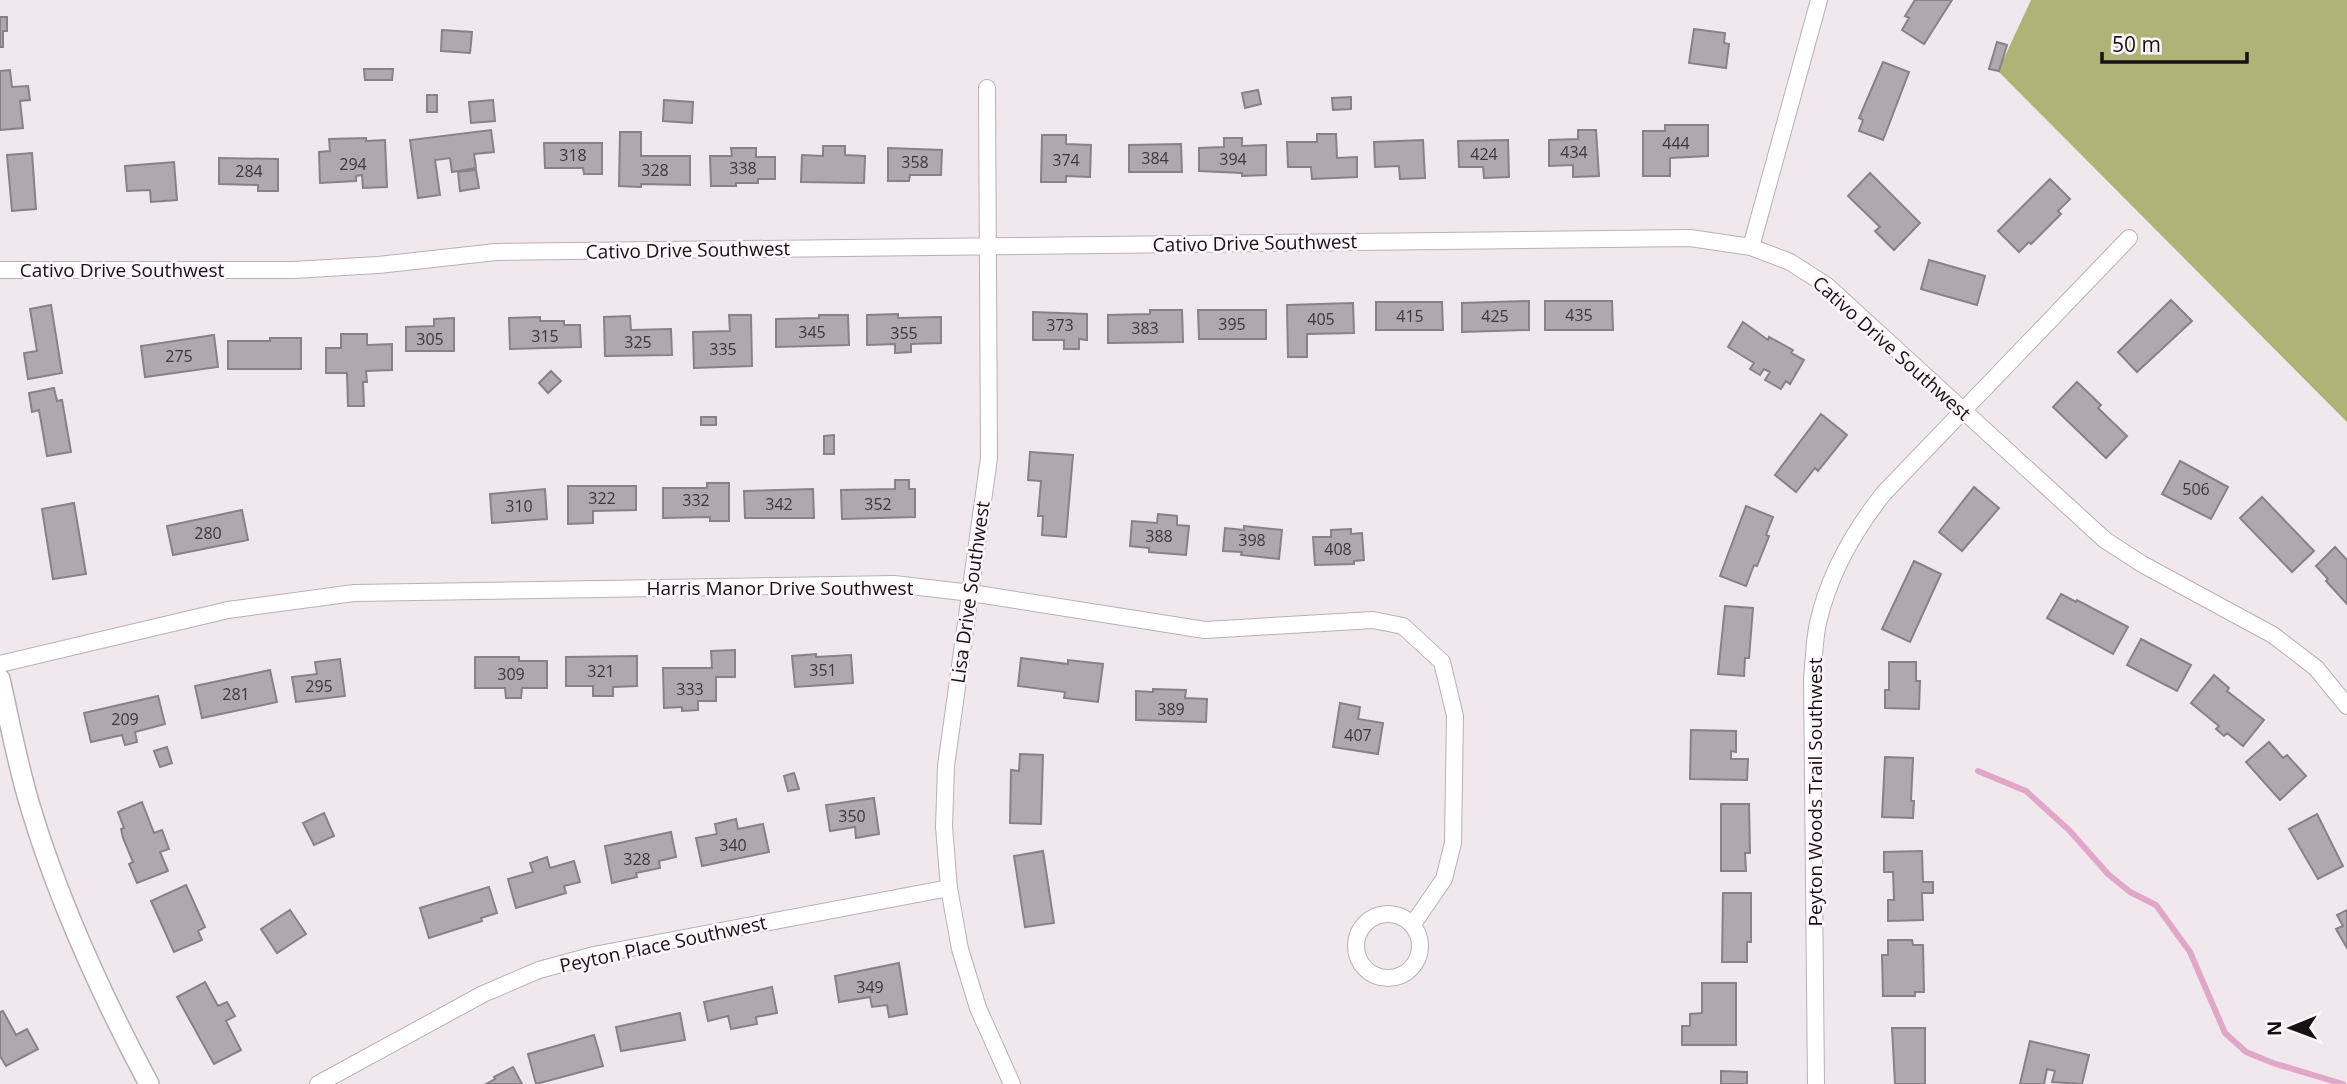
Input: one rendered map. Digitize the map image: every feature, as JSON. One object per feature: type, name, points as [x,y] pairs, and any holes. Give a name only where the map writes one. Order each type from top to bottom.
[{"type":"street","points":[[1751,247],[1819,0]]},
{"type":"street","name":"Lisa Drive Southwest","points":[[986,88],[989,458],[946,766],[944,827],[949,888],[960,949],[978,1008],[1012,1084]]},
{"type":"street","name":"Cativo Drive Southwest","points":[[0,270],[293,270],[378,265],[496,252],[1690,238],[1751,247],[1790,262],[1826,285],[2105,540],[2142,564],[2273,635],[2316,668],[2347,706]]},
{"type":"street","name":"Peyton Woods Trail Southwest","points":[[1816,1084],[1812,678],[1818,624],[1833,573],[1860,522],[1884,493],[2129,238]]},
{"type":"street","name":"Harris Manor Drive Southwest","points":[[0,664],[228,610],[354,593],[894,584],[971,593],[1205,630],[1373,620],[1403,626],[1442,662],[1455,716],[1453,843],[1444,879],[1413,924]]},
{"type":"street","points":[[0,679],[30,808],[66,910],[119,1029],[149,1084]]},
{"type":"street","name":"Peyton Place Southwest","points":[[318,1084],[483,994],[539,970],[594,955],[949,888]]},
{"type":"street","points":[[1390,913],[1403,916],[1413,924],[1419,935],[1421,948],[1410,970],[1398,977],[1386,978],[1374,975],[1364,967],[1357,956],[1356,944],[1359,931],[1367,921],[1390,913]]},
{"type":"green space","points":[[2031,0],[2347,0],[2347,422],[1998,71]]},
{"type":"building","points":[[1915,0],[1952,0],[1924,44],[1902,30],[1909,18],[1905,16]]},
{"type":"building","points":[[0,17],[7,17],[7,31],[3,31],[3,47],[0,47]]},
{"type":"building","points":[[1694,29],[1725,33],[1724,43],[1729,44],[1726,68],[1689,63]]},
{"type":"building","points":[[442,30],[472,32],[470,53],[441,51]]},
{"type":"building","points":[[1997,42],[2007,45],[1999,71],[1989,69]]},
{"type":"building","points":[[1883,62],[1909,72],[1883,140],[1859,131],[1863,120],[1859,118]]},
{"type":"building","points":[[364,69],[393,69],[392,80],[365,80]]},
{"type":"building","points":[[10,70],[12,87],[28,86],[30,100],[20,101],[23,128],[0,130],[0,71]]},
{"type":"building","points":[[1258,90],[1261,104],[1245,108],[1242,93]]},
{"type":"building","points":[[427,95],[437,95],[437,112],[427,112]]},
{"type":"building","points":[[1351,97],[1351,109],[1333,110],[1332,98]]},
{"type":"building","points":[[493,100],[495,121],[471,123],[469,102]]},
{"type":"building","points":[[664,100],[693,102],[692,123],[663,121]]},
{"type":"building","points":[[1665,125],[1708,125],[1708,156],[1670,158],[1670,176],[1643,176],[1643,131],[1665,131]]},
{"type":"building","points":[[491,130],[494,152],[474,154],[476,168],[452,172],[450,158],[435,160],[440,195],[418,198],[410,140]]},
{"type":"building","points":[[1578,130],[1596,130],[1599,176],[1573,177],[1573,165],[1549,166],[1549,140],[1578,139]]},
{"type":"building","points":[[620,132],[641,132],[641,156],[690,156],[690,185],[619,186]]},
{"type":"building","points":[[1317,134],[1336,134],[1337,158],[1357,157],[1357,177],[1312,179],[1311,167],[1288,167],[1287,142],[1317,142]]},
{"type":"building","points":[[1042,135],[1066,135],[1066,144],[1091,145],[1090,177],[1066,176],[1066,182],[1041,182]]},
{"type":"building","points":[[366,138],[366,141],[385,140],[387,187],[363,188],[362,175],[356,176],[356,181],[320,183],[319,152],[330,151],[329,139]]},
{"type":"building","points":[[1224,138],[1242,138],[1242,146],[1266,145],[1266,175],[1242,176],[1242,173],[1199,171],[1199,148],[1224,147]]},
{"type":"building","points":[[1423,140],[1425,178],[1400,179],[1399,166],[1375,167],[1374,142]]},
{"type":"building","points":[[1508,140],[1509,177],[1484,178],[1483,167],[1459,167],[1458,141]]},
{"type":"building","points":[[544,143],[602,143],[602,174],[584,174],[583,168],[545,168]]},
{"type":"building","points":[[1181,144],[1182,172],[1129,172],[1129,145]]},
{"type":"building","points":[[823,146],[845,146],[845,155],[865,156],[864,183],[801,182],[802,155],[823,156]]},
{"type":"building","points":[[731,148],[756,148],[756,157],[775,157],[775,179],[758,179],[758,183],[736,183],[736,186],[711,186],[710,156],[732,156]]},
{"type":"building","points":[[888,148],[942,150],[941,175],[910,175],[909,181],[888,181]]},
{"type":"building","points":[[32,153],[36,209],[12,211],[7,155]]},
{"type":"building","points":[[219,158],[278,159],[278,191],[258,191],[258,185],[219,184]]},
{"type":"building","points":[[174,162],[177,200],[151,202],[150,190],[127,191],[125,166]]},
{"type":"building","points":[[476,170],[479,188],[460,191],[458,172]]},
{"type":"building","points":[[1870,173],[1920,223],[1894,250],[1875,231],[1880,227],[1848,196]]},
{"type":"building","points":[[2050,179],[2070,199],[2058,211],[2061,214],[2031,244],[2029,242],[2019,252],[1998,231]]},
{"type":"building","points":[[1929,260],[1985,276],[1977,305],[1921,289]]},
{"type":"building","points":[[2171,300],[2192,321],[2137,372],[2118,352]]},
{"type":"building","points":[[1529,301],[1529,330],[1462,332],[1462,303]]},
{"type":"building","points":[[1545,301],[1612,301],[1613,330],[1545,330]]},
{"type":"building","points":[[1376,302],[1442,302],[1443,330],[1376,330]]},
{"type":"building","points":[[1353,303],[1354,333],[1307,334],[1307,357],[1288,357],[1287,305]]},
{"type":"building","points":[[51,305],[62,373],[28,379],[24,353],[37,351],[30,309]]},
{"type":"building","points":[[1150,310],[1182,310],[1183,342],[1108,343],[1108,315],[1150,314]]},
{"type":"building","points":[[1198,310],[1266,310],[1266,339],[1199,339]]},
{"type":"building","points":[[1033,312],[1087,314],[1087,340],[1079,339],[1079,349],[1064,349],[1064,340],[1033,340]]},
{"type":"building","points":[[898,314],[898,318],[941,317],[941,343],[911,344],[911,352],[895,353],[895,344],[867,345],[867,315]]},
{"type":"building","points":[[729,315],[751,315],[752,366],[694,368],[693,332],[730,331]]},
{"type":"building","points":[[819,315],[848,315],[849,345],[776,347],[776,319],[819,318]]},
{"type":"building","points":[[630,316],[631,330],[671,329],[672,355],[605,356],[604,317]]},
{"type":"building","points":[[540,317],[540,321],[564,321],[564,325],[580,325],[581,347],[510,349],[509,318]]},
{"type":"building","points":[[454,318],[454,351],[406,351],[406,327],[434,326],[434,319]]},
{"type":"building","points":[[1743,322],[1768,340],[1769,337],[1793,350],[1791,353],[1804,360],[1790,384],[1786,381],[1781,389],[1765,380],[1770,372],[1764,369],[1760,375],[1750,369],[1754,363],[1728,347]]},
{"type":"building","points":[[341,334],[367,334],[367,345],[392,344],[392,370],[366,371],[367,382],[363,382],[364,406],[348,406],[347,373],[326,373],[326,348],[341,348]]},
{"type":"building","points":[[214,335],[218,367],[145,377],[141,346]]},
{"type":"building","points":[[270,338],[301,338],[301,369],[228,369],[228,341],[270,341]]},
{"type":"building","points":[[551,371],[561,381],[548,393],[539,383]]},
{"type":"building","points":[[2077,382],[2101,405],[2098,408],[2127,436],[2106,458],[2053,407]]},
{"type":"building","points":[[54,388],[57,401],[62,400],[71,452],[47,456],[39,410],[32,412],[29,393]]},
{"type":"building","points":[[1821,414],[1847,435],[1818,471],[1815,468],[1796,492],[1775,475]]},
{"type":"building","points":[[701,417],[716,417],[716,425],[701,425]]},
{"type":"building","points":[[834,435],[834,454],[824,454],[824,436]]},
{"type":"building","points":[[1030,452],[1073,455],[1066,537],[1042,535],[1043,516],[1038,516],[1041,481],[1028,480]]},
{"type":"building","points":[[2180,461],[2228,487],[2211,519],[2162,494]]},
{"type":"building","points":[[895,480],[909,480],[909,489],[915,489],[915,517],[842,519],[841,490],[895,489]]},
{"type":"building","points":[[707,483],[729,483],[729,521],[710,521],[710,517],[663,518],[663,488],[707,488]]},
{"type":"building","points":[[568,486],[636,486],[636,510],[593,511],[593,523],[568,524]]},
{"type":"building","points":[[1974,487],[1999,508],[1962,551],[1939,532]]},
{"type":"building","points":[[545,489],[547,519],[492,523],[490,494]]},
{"type":"building","points":[[813,489],[814,518],[745,518],[744,491]]},
{"type":"building","points":[[2262,497],[2314,551],[2292,572],[2240,518]]},
{"type":"building","points":[[74,503],[86,574],[53,579],[42,509]]},
{"type":"building","points":[[1746,506],[1773,517],[1766,535],[1769,536],[1746,586],[1720,576]]},
{"type":"building","points":[[242,510],[248,540],[173,555],[167,526]]},
{"type":"building","points":[[1158,514],[1177,516],[1177,525],[1189,526],[1186,555],[1149,552],[1149,548],[1130,546],[1132,521],[1157,523]]},
{"type":"building","points":[[1244,526],[1282,530],[1279,559],[1223,551],[1225,528],[1244,530]]},
{"type":"building","points":[[1351,529],[1351,534],[1362,533],[1364,560],[1354,561],[1354,564],[1315,565],[1313,537],[1331,537],[1331,530]]},
{"type":"building","points":[[2335,547],[2347,560],[2347,604],[2316,566]]},
{"type":"building","points":[[1914,561],[1941,574],[1910,642],[1882,629]]},
{"type":"building","points":[[2061,594],[2128,627],[2113,654],[2047,618]]},
{"type":"building","points":[[1725,606],[1753,608],[1749,658],[1745,658],[1744,676],[1718,674]]},
{"type":"building","points":[[2141,639],[2191,665],[2177,691],[2127,665]]},
{"type":"building","points":[[735,650],[735,677],[716,677],[716,701],[698,701],[698,710],[664,708],[663,668],[712,668],[711,651]]},
{"type":"building","points":[[816,654],[816,657],[851,655],[853,683],[795,687],[792,656]]},
{"type":"building","points":[[637,656],[637,686],[613,687],[613,696],[593,696],[593,686],[566,686],[566,657]]},
{"type":"building","points":[[475,657],[519,657],[519,661],[547,661],[547,688],[522,688],[521,698],[506,698],[505,688],[475,688]]},
{"type":"building","points":[[1021,658],[1068,664],[1068,660],[1103,664],[1098,702],[1064,698],[1065,692],[1018,686]]},
{"type":"building","points":[[340,659],[345,696],[296,702],[292,677],[317,674],[315,662]]},
{"type":"building","points":[[1889,662],[1916,662],[1916,681],[1920,681],[1919,709],[1885,708],[1885,690],[1889,690]]},
{"type":"building","points":[[270,670],[277,702],[202,718],[195,686]]},
{"type":"building","points":[[2214,675],[2229,688],[2227,691],[2264,720],[2243,746],[2227,733],[2224,736],[2216,729],[2219,726],[2191,703]]},
{"type":"building","points":[[1153,689],[1186,690],[1185,698],[1207,699],[1206,722],[1136,720],[1136,691],[1153,692]]},
{"type":"building","points":[[158,696],[165,724],[135,732],[137,742],[125,745],[122,735],[91,742],[84,713]]},
{"type":"building","points":[[1340,703],[1360,707],[1358,719],[1383,723],[1378,754],[1333,747]]},
{"type":"building","points":[[1691,730],[1736,731],[1736,752],[1731,751],[1731,759],[1748,759],[1747,780],[1690,779]]},
{"type":"building","points":[[2269,742],[2283,758],[2287,755],[2306,776],[2280,800],[2246,762]]},
{"type":"building","points":[[167,747],[172,763],[160,767],[154,751]]},
{"type":"building","points":[[1020,754],[1043,755],[1041,824],[1010,823],[1011,770],[1019,771]]},
{"type":"building","points":[[1885,757],[1913,758],[1913,818],[1882,817]]},
{"type":"building","points":[[794,773],[799,789],[788,791],[784,776]]},
{"type":"building","points":[[874,798],[879,834],[856,838],[855,827],[830,831],[826,805]]},
{"type":"building","points":[[142,802],[154,833],[162,830],[169,849],[160,852],[168,871],[137,883],[129,864],[133,862],[123,838],[121,829],[124,828],[118,812]]},
{"type":"building","points":[[1721,804],[1749,804],[1750,853],[1745,853],[1746,871],[1721,871]]},
{"type":"building","points":[[324,813],[334,836],[314,845],[303,823]]},
{"type":"building","points":[[2317,814],[2343,866],[2318,879],[2289,829]]},
{"type":"building","points":[[736,819],[738,829],[763,824],[769,852],[702,866],[696,838],[717,834],[715,824]]},
{"type":"building","points":[[671,832],[676,857],[659,861],[660,868],[636,873],[637,877],[612,883],[605,846]]},
{"type":"building","points":[[1043,851],[1054,923],[1025,927],[1014,856]]},
{"type":"building","points":[[1922,851],[1923,882],[1933,882],[1933,893],[1922,893],[1923,920],[1888,921],[1888,900],[1894,900],[1893,872],[1884,872],[1884,852]]},
{"type":"building","points":[[547,857],[550,868],[574,861],[580,882],[564,886],[566,893],[516,908],[508,879],[533,872],[530,863]]},
{"type":"building","points":[[186,885],[205,927],[198,931],[202,940],[174,952],[151,901]]},
{"type":"building","points":[[489,887],[497,913],[481,918],[482,921],[429,938],[420,908]]},
{"type":"building","points":[[1723,893],[1751,893],[1751,942],[1747,942],[1747,962],[1722,962]]},
{"type":"building","points":[[290,910],[306,934],[277,953],[261,929]]},
{"type":"building","points":[[2347,910],[2347,948],[2336,929],[2343,926],[2337,915]]},
{"type":"building","points":[[1888,940],[1912,940],[1913,945],[1923,945],[1924,992],[1915,992],[1915,996],[1883,996],[1882,955],[1888,955]]},
{"type":"building","points":[[899,963],[907,1014],[889,1017],[887,1005],[872,1007],[870,997],[839,1002],[835,976]]},
{"type":"building","points":[[205,982],[218,1006],[227,1002],[235,1016],[226,1021],[241,1050],[214,1064],[177,997]]},
{"type":"building","points":[[1702,983],[1736,983],[1736,1045],[1682,1045],[1682,1026],[1690,1026],[1690,1014],[1702,1013]]},
{"type":"building","points":[[772,987],[777,1013],[756,1017],[757,1024],[731,1029],[728,1016],[708,1021],[704,1002]]},
{"type":"building","points":[[3,1011],[16,1035],[27,1029],[38,1049],[6,1066],[0,1056],[0,1012]]},
{"type":"building","points":[[680,1013],[685,1040],[621,1051],[616,1027]]},
{"type":"building","points":[[1892,1028],[1925,1028],[1925,1084],[1895,1084]]},
{"type":"building","points":[[594,1035],[603,1066],[536,1084],[528,1054]]},
{"type":"building","points":[[2030,1041],[2089,1055],[2082,1084],[2052,1082],[2055,1071],[2047,1069],[2044,1084],[2020,1084]]},
{"type":"building","points":[[513,1067],[522,1084],[486,1084],[495,1079],[494,1077]]},
{"type":"building","points":[[1721,1071],[1747,1072],[1747,1084],[1721,1084]]},
{"type":"waterway","points":[[1978,771],[2026,791],[2069,830],[2108,874],[2130,892],[2156,905],[2190,952],[2225,1033],[2246,1052],[2343,1084]]}]
